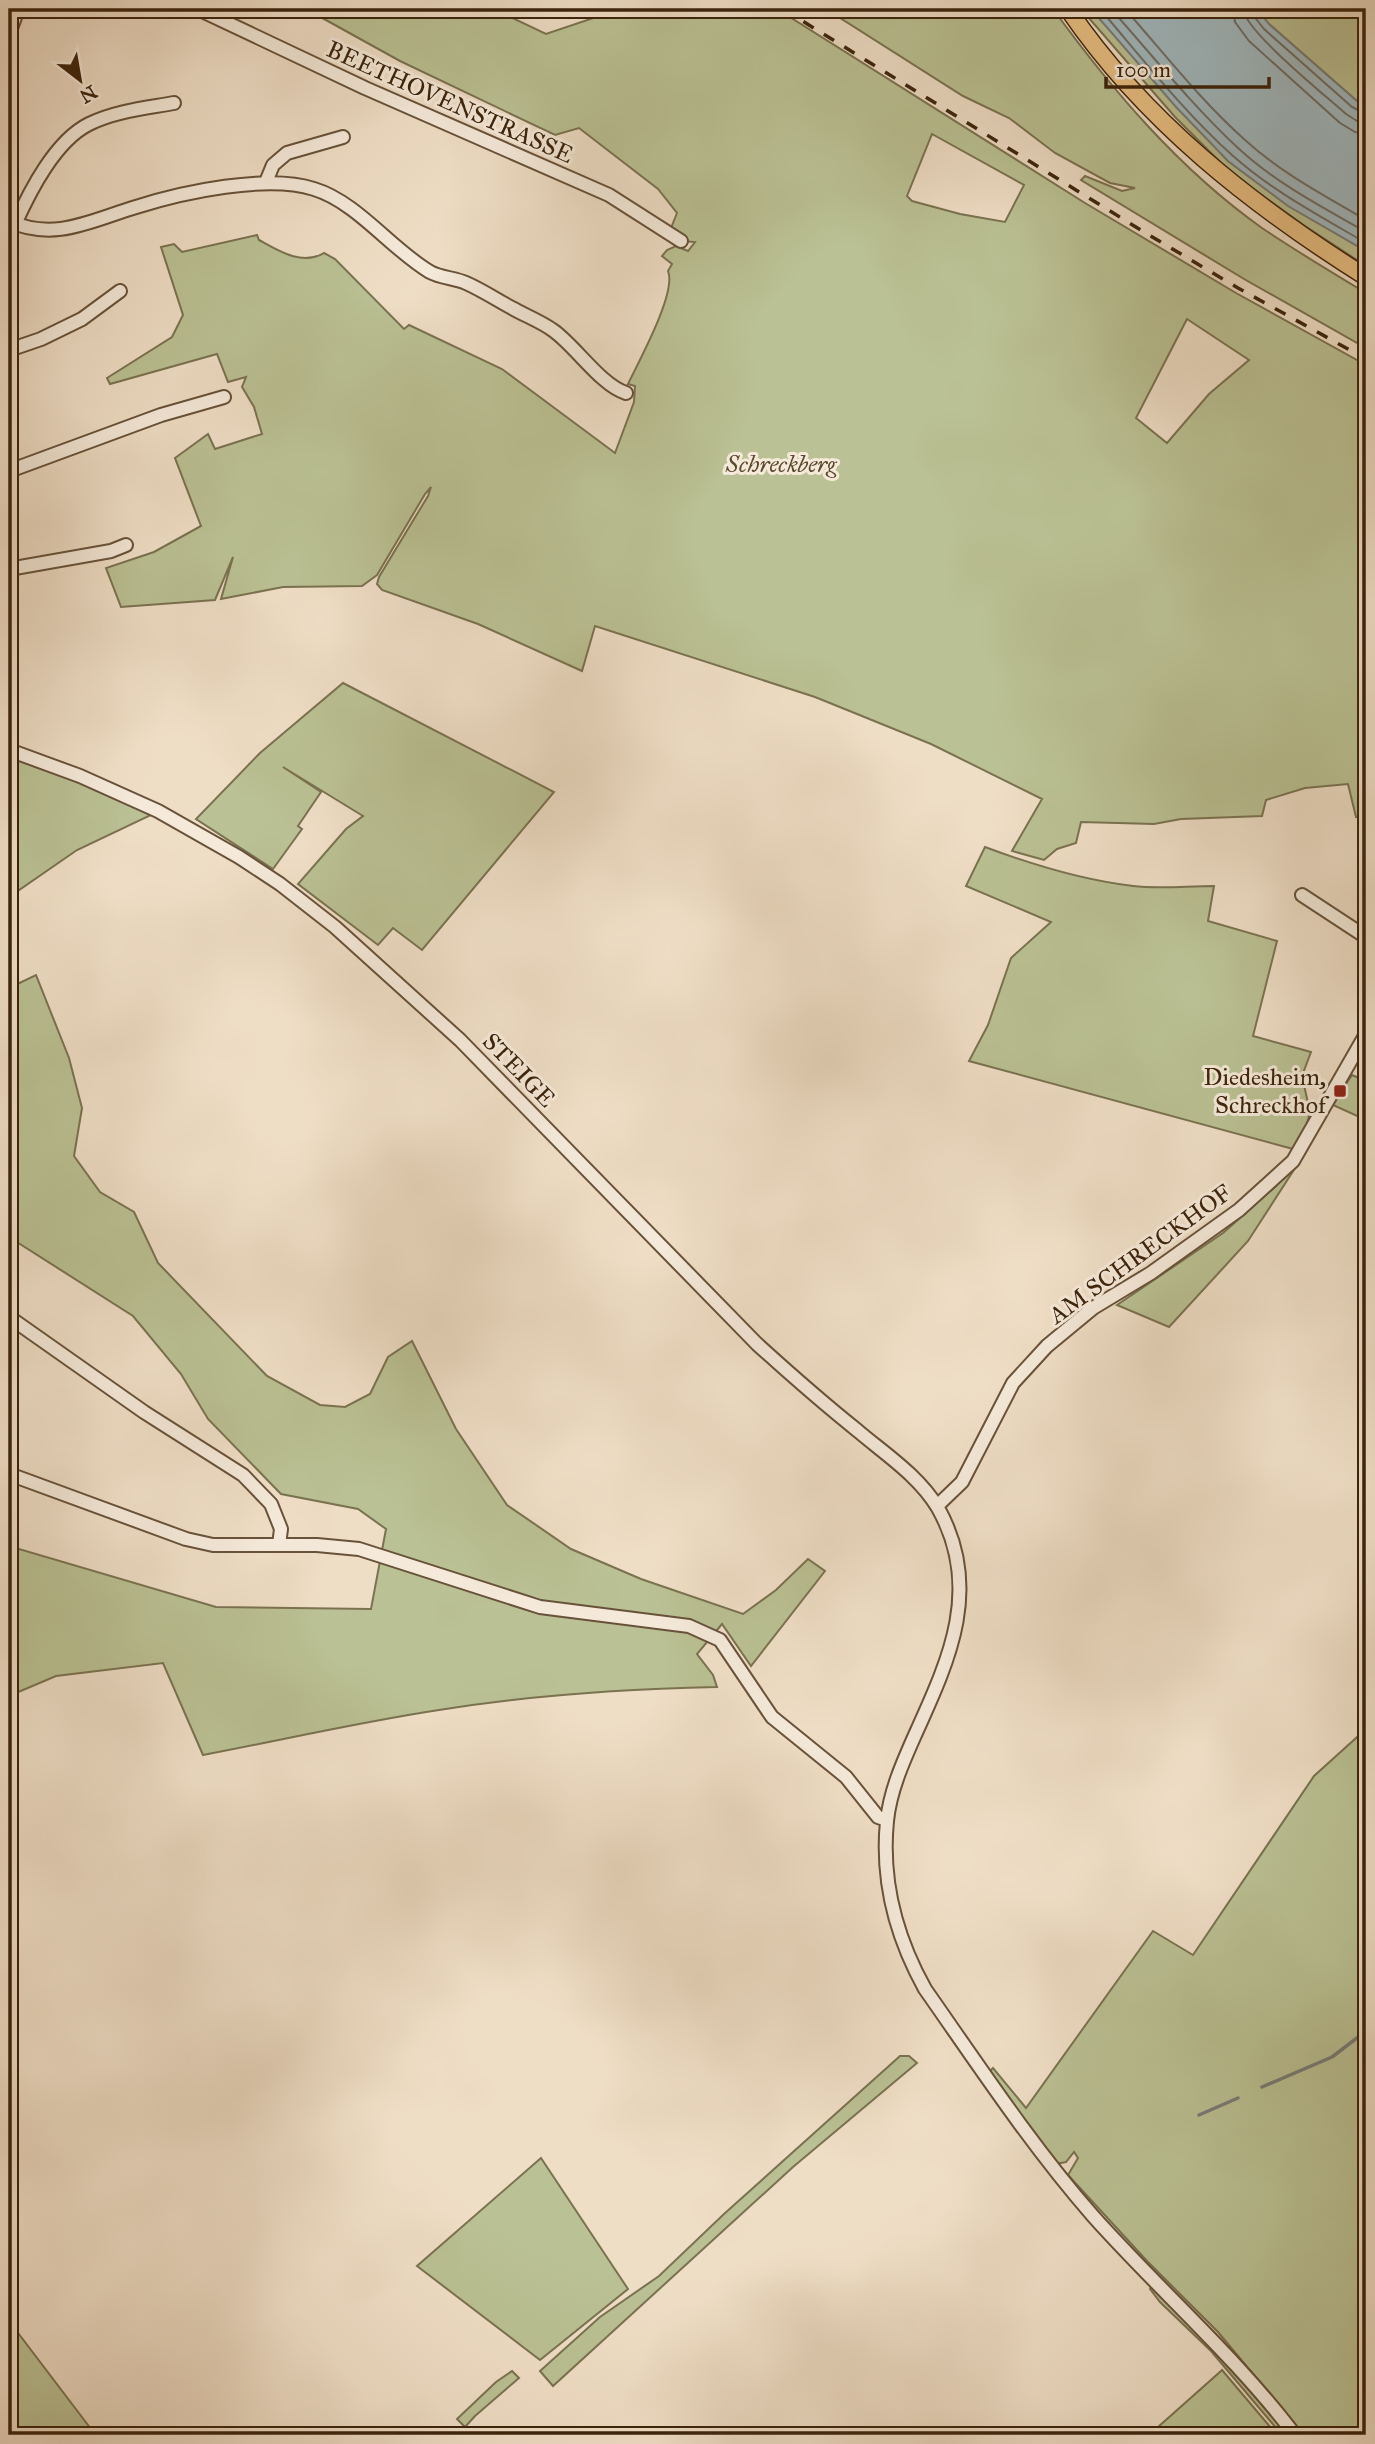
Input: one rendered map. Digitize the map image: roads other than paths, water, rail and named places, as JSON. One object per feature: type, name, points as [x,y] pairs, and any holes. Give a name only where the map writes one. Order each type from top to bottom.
[{"type":"main road","points":[[1068,9],[1127,83],[1168,126],[1230,182],[1288,227],[1366,278]]},
{"type":"street","points":[[9,34],[18,9]]},
{"type":"street","name":"BEETHOVENSTRASSE","points":[[198,9],[378,93],[609,195],[681,241]]},
{"type":"street","points":[[174,103],[127,112],[88,124],[63,146],[31,189],[12,222],[24,228],[52,231],[161,200],[266,182],[314,189],[340,202],[433,274],[465,282],[555,331],[610,384],[626,393]]},
{"type":"street","points":[[266,182],[273,165],[287,153],[343,136]]},
{"type":"street","points":[[9,350],[41,339],[82,319],[120,291]]},
{"type":"street","points":[[9,471],[161,415],[224,397]]},
{"type":"street","points":[[9,569],[111,551],[127,545]]},
{"type":"street","name":"STEIGE","points":[[9,750],[80,776],[158,811],[239,857],[335,927],[460,1040],[757,1344],[902,1467],[937,1506],[955,1548],[960,1577],[960,1603],[954,1639],[942,1677],[895,1783],[887,1820],[888,1885],[896,1925],[908,1958],[925,1989],[1058,2174],[1094,2217],[1242,2372],[1295,2435]]},
{"type":"street","points":[[1302,895],[1366,937]]},
{"type":"street","name":"AM SCHRECKHOF","points":[[937,1506],[957,1488],[1013,1383],[1047,1346],[1093,1307],[1151,1273],[1239,1210],[1293,1161],[1366,1034]]},
{"type":"street","points":[[9,1317],[144,1412],[243,1475],[271,1504],[281,1529],[279,1545]]},
{"type":"street","points":[[9,1474],[186,1539],[213,1545],[317,1545],[359,1549],[540,1607],[689,1626],[720,1640],[772,1717],[846,1777],[878,1817],[887,1820]]},
{"type":"water","points":[[1091,9],[1257,9],[1269,24],[1366,109],[1366,251],[1288,206],[1228,161],[1176,107]]},
{"type":"waterway","points":[[1262,2087],[1332,2057],[1366,2031]]},
{"type":"waterway","points":[[1199,2115],[1238,2098]]},
{"type":"railway","points":[[783,9],[1144,232],[1366,359]]},
{"type":"place","name":"Diedesheim, Schreckhof","points":[[1340,1091]]},
{"type":"park label","name":"Schreckberg","points":[[781,464]]}]
